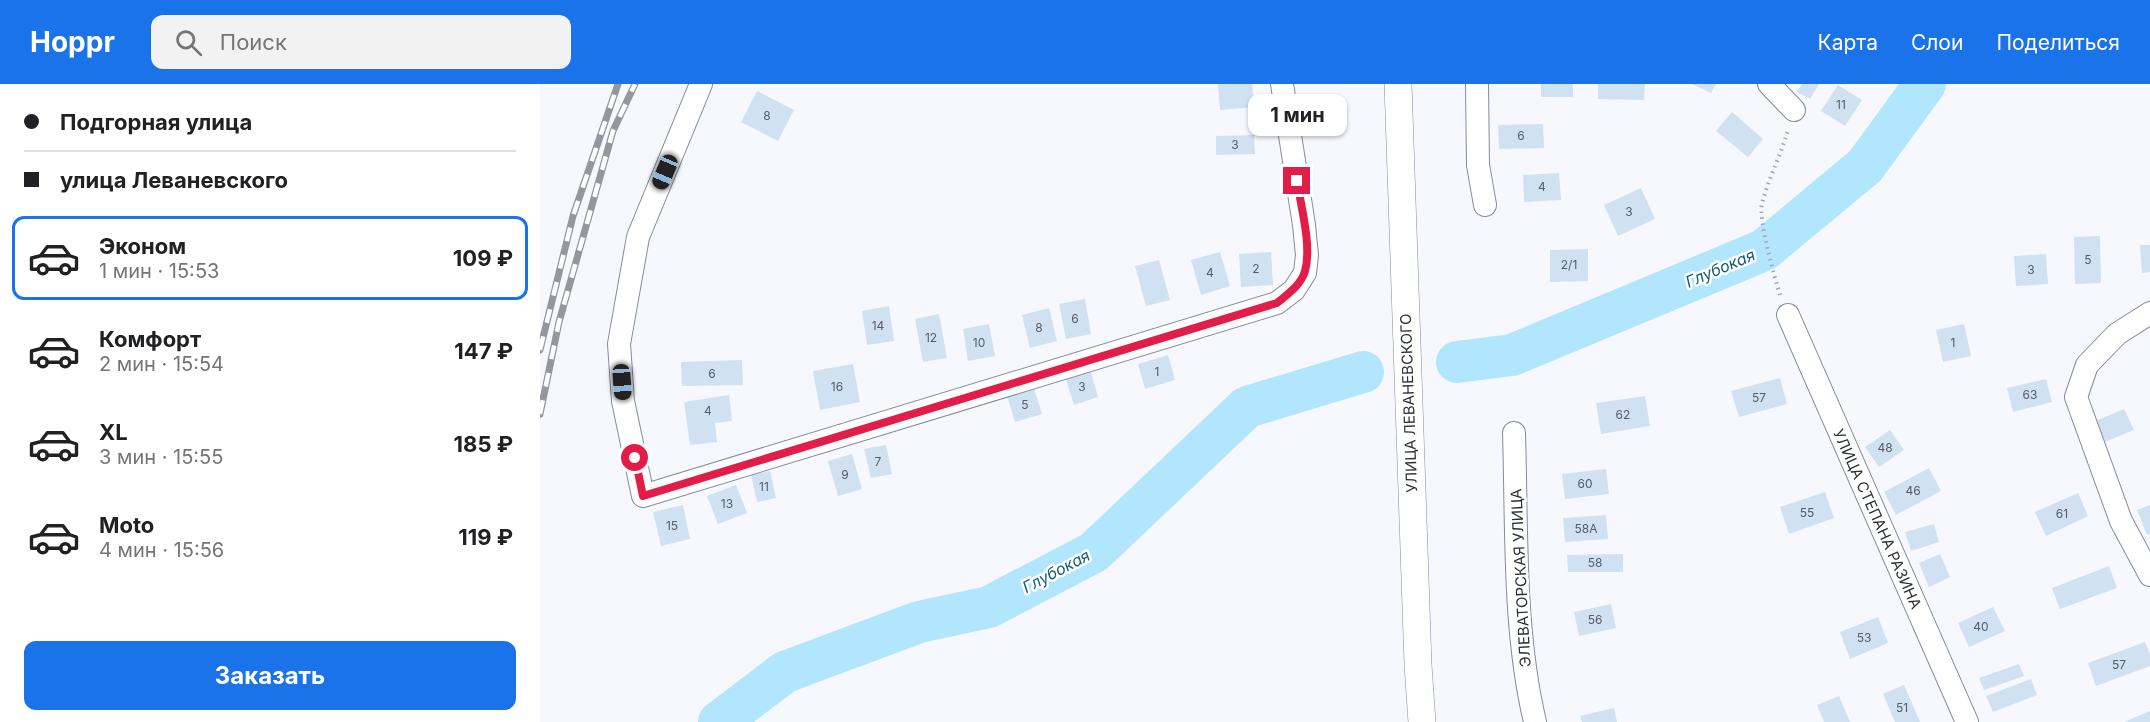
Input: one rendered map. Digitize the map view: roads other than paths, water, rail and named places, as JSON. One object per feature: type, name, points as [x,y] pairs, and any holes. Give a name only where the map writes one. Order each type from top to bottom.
[{"type":"street","points":[[701,84],[638,237],[619,344],[623,401],[643,496],[1277,303],[1294,290],[1305,273],[1307,255],[1282,84]]},
{"type":"street","name":"УЛИЦА ЛЕВАНЕВСКОГО","points":[[1398,84],[1418,665],[1422,722]]},
{"type":"street","points":[[1477,84],[1478,165],[1485,205]]},
{"type":"street","points":[[1769,84],[1794,110]]},
{"type":"street","points":[[2150,313],[2117,334],[2087,365],[2076,397],[2121,520],[2150,575]]},
{"type":"street","name":"УЛИЦА СТЕПАНА РАЗИНА","points":[[1788,315],[1961,720]]},
{"type":"street","name":"ЭЛЕВАТОРСКАЯ УЛИЦА","points":[[1514,433],[1518,580],[1528,692],[1535,722]]},
{"type":"waterway","name":"Глубокая","points":[[1457,362],[1512,355],[1764,250],[1865,166],[1925,84]]},
{"type":"waterway","name":"Глубокая","points":[[719,722],[785,672],[919,622],[989,607],[1094,552],[1247,407],[1363,372]]},
{"type":"railway","points":[[540,350],[573,216],[618,84]]},
{"type":"railway","points":[[540,414],[559,322],[613,131],[635,84]]}]
